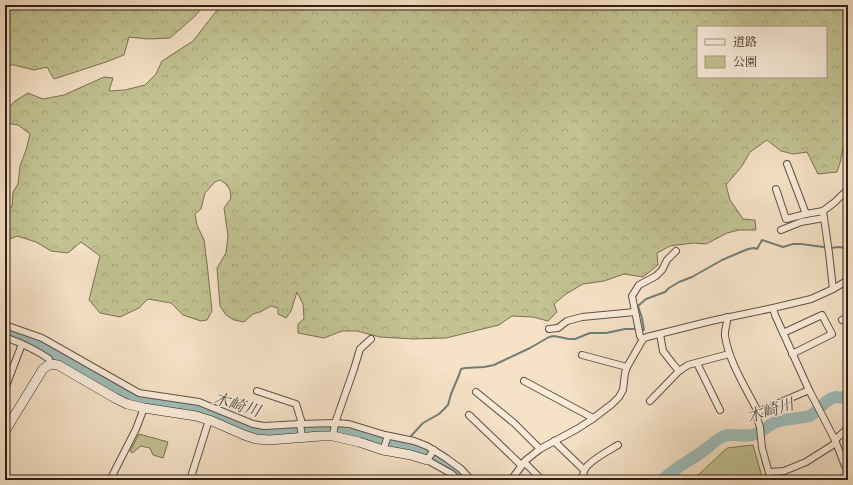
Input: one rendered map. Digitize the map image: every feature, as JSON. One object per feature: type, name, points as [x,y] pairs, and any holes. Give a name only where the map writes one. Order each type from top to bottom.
[{"type":"street","points":[[787,164],[806,214]]},
{"type":"street","points":[[776,189],[786,219],[806,214],[823,214]]},
{"type":"street","points":[[781,230],[823,214],[848,190]]},
{"type":"street","points":[[823,214],[830,253],[833,289]]},
{"type":"street","points":[[644,340],[640,336],[632,296],[639,285],[656,276],[662,270],[667,260],[676,251]]},
{"type":"street","points":[[511,480],[523,464],[540,449],[577,429],[612,404],[619,397],[622,390],[624,373],[647,337],[811,298],[847,283]]},
{"type":"street","points":[[773,308],[792,354],[848,469]]},
{"type":"street","points":[[549,329],[558,328],[567,321],[582,317],[635,312]]},
{"type":"street","points":[[783,333],[822,315],[832,334],[792,354]]},
{"type":"street","points":[[726,317],[727,321],[724,334],[729,354],[758,412],[757,418],[760,427],[762,448],[771,480]]},
{"type":"street","points":[[842,320],[848,317]]},
{"type":"street","points":[[5,325],[42,338],[139,393],[199,402],[253,424],[264,426],[335,423],[348,424],[388,436],[414,441],[427,446],[446,458],[461,469],[471,480]]},
{"type":"street","points":[[660,334],[663,351],[679,371]]},
{"type":"street","points":[[5,337],[40,352],[49,359],[50,364]]},
{"type":"street","points":[[333,436],[335,423],[360,349],[371,339]]},
{"type":"street","points":[[6,386],[22,344]]},
{"type":"street","points":[[650,401],[679,371],[688,365],[729,354]]},
{"type":"street","points":[[582,355],[627,367]]},
{"type":"street","points":[[697,363],[720,410]]},
{"type":"street","points":[[5,431],[42,369],[50,364],[58,364],[114,398],[127,404],[196,416],[244,435],[256,438],[269,440],[333,436],[427,460],[452,474],[458,480]]},
{"type":"street","points":[[524,380],[593,418]]},
{"type":"street","points":[[758,412],[809,390]]},
{"type":"street","points":[[257,391],[296,404],[301,420],[300,424],[302,438]]},
{"type":"street","points":[[476,392],[514,422],[540,449]]},
{"type":"street","points":[[110,480],[136,429],[144,408]]},
{"type":"street","points":[[469,415],[542,480]]},
{"type":"street","points":[[190,480],[208,420]]},
{"type":"street","points":[[769,472],[784,471],[806,462],[835,442],[848,428]]},
{"type":"street","points":[[384,450],[388,436]]},
{"type":"street","points":[[554,441],[584,470],[584,476],[579,480]]},
{"type":"street","points":[[584,470],[595,460],[618,445]]},
{"type":"street","points":[[427,460],[434,450]]},
{"type":"green space","points":[[5,5],[205,5],[170,38],[148,39],[129,37],[124,55],[54,79],[47,67],[34,70],[14,65],[5,65]]},
{"type":"green space","points":[[221,5],[848,5],[848,122],[837,172],[818,174],[807,152],[793,154],[781,151],[767,140],[750,152],[742,166],[726,185],[730,200],[743,219],[755,220],[756,230],[739,230],[727,233],[706,244],[693,243],[670,246],[657,253],[658,265],[643,277],[624,274],[604,281],[583,284],[566,294],[554,304],[557,312],[548,321],[533,317],[512,316],[499,325],[446,338],[413,339],[380,337],[357,331],[342,331],[324,338],[298,333],[298,324],[304,319],[303,304],[297,292],[291,311],[286,318],[278,314],[278,308],[271,306],[253,314],[244,322],[234,320],[226,315],[220,306],[217,268],[226,253],[228,236],[224,208],[231,198],[230,190],[226,184],[220,180],[215,182],[205,193],[201,209],[195,214],[197,225],[204,240],[207,263],[212,311],[207,320],[201,321],[183,315],[171,303],[148,299],[139,308],[120,317],[100,313],[89,300],[100,256],[81,242],[68,253],[51,251],[36,242],[17,236],[5,241],[5,209],[12,207],[13,192],[18,184],[20,166],[30,134],[18,125],[6,123],[5,111],[15,101],[28,93],[43,99],[64,95],[104,77],[113,78],[109,91],[125,90],[145,85],[156,74],[162,61],[193,41]]},
{"type":"green space","points":[[139,434],[168,442],[163,458],[153,455],[150,448],[141,446],[132,453],[130,451]]},
{"type":"green space","points":[[753,445],[762,477],[759,480],[693,480],[727,448]]},
{"type":"waterway","points":[[407,445],[411,436],[423,423],[439,414],[448,405],[461,369],[494,365],[549,337],[554,336],[575,339],[590,333],[606,333],[625,329],[644,330],[638,306],[646,299],[665,292],[679,282],[692,277],[722,260],[748,249],[757,249],[762,240],[783,247],[793,244],[831,248],[848,247]]},
{"type":"waterway","name":"木崎川","points":[[5,330],[21,336],[116,388],[136,397],[167,403],[175,402],[210,411],[245,426],[257,429],[269,430],[327,427],[343,429],[407,445],[421,449],[443,461],[465,480]]},
{"type":"waterway","name":"木崎川","points":[[662,480],[721,437],[756,434],[776,422],[809,416],[832,398],[848,398]]}]
